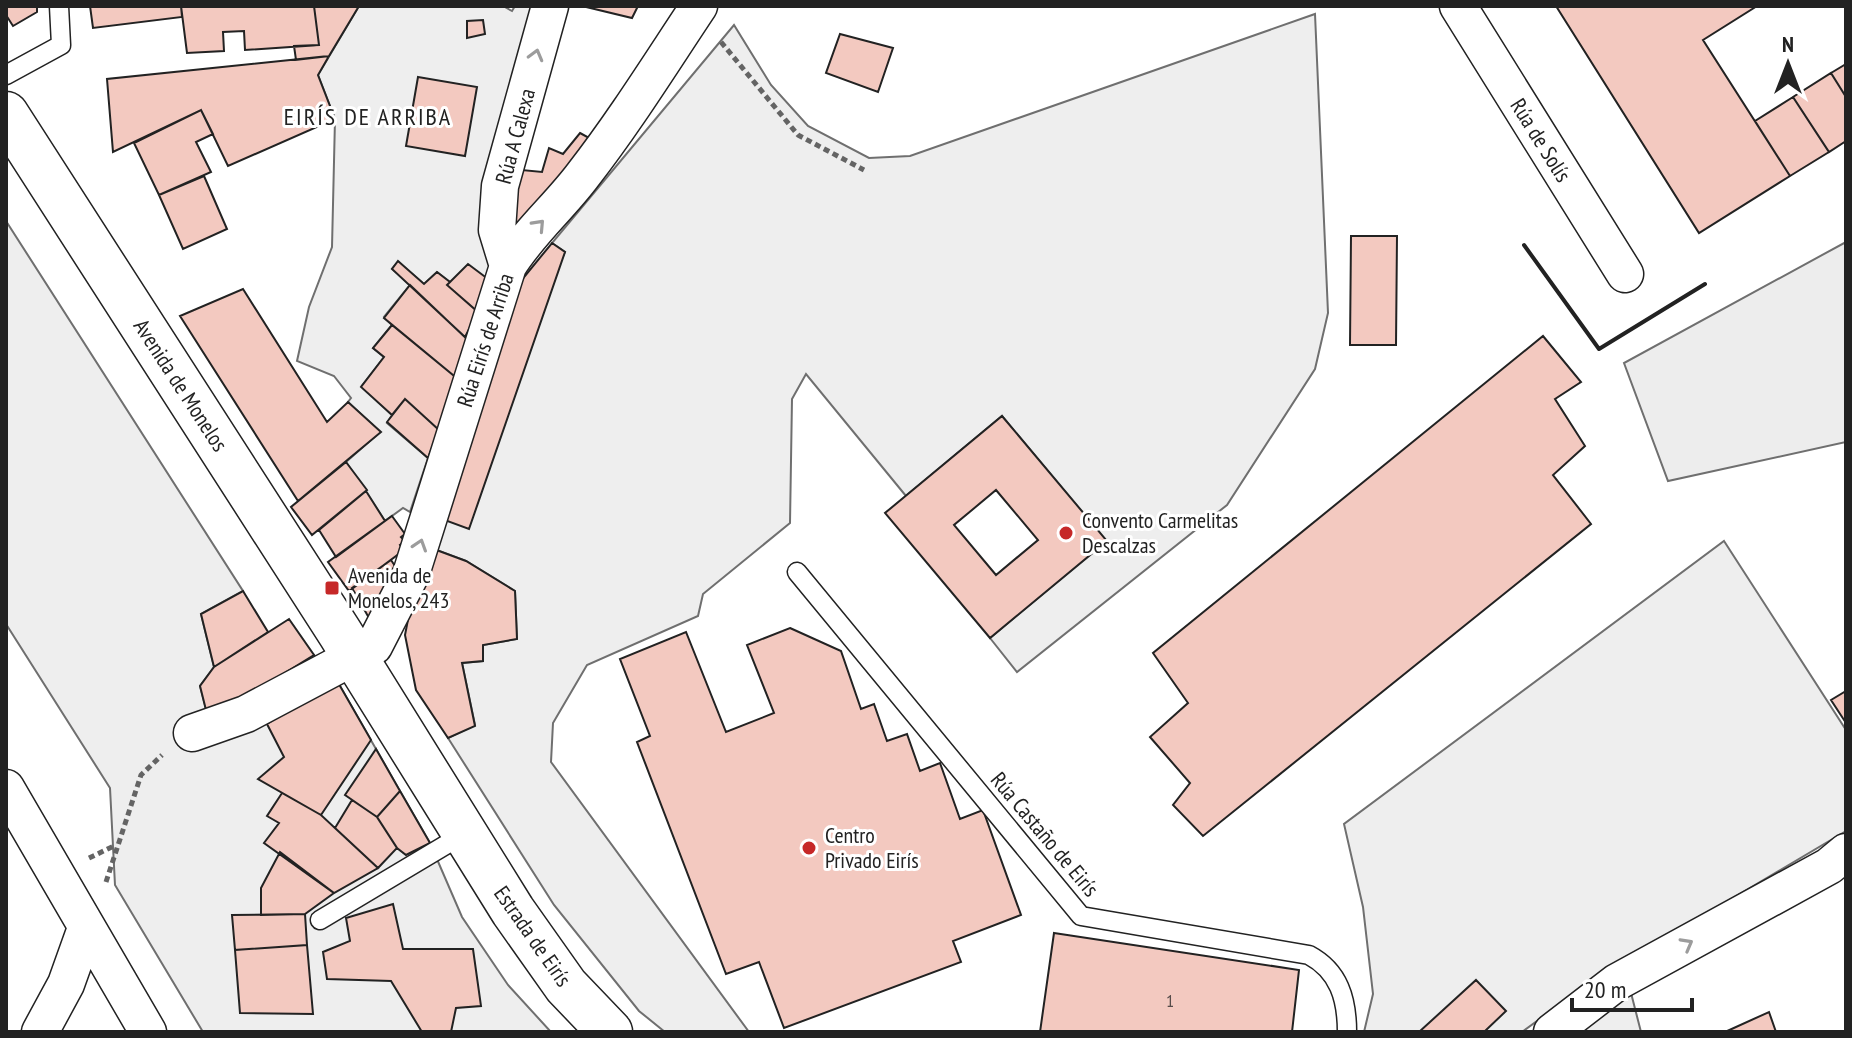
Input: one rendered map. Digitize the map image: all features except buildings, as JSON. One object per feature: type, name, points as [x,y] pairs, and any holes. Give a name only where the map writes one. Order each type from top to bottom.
[{"type":"street","name":"Rúa A Calexa","points":[[508,266],[497,230],[500,186],[550,6]]},
{"type":"street","name":"Rúa de Solís","points":[[1458,6],[1625,274]]},
{"type":"street","name":"Rúa Eirís de Arriba","points":[[192,733],[246,714],[374,646],[411,574],[508,266],[523,242],[576,185],[627,119],[698,8]]},
{"type":"street","name":"Avenida de Monelos","points":[[6,114],[355,657]]},
{"type":"street","name":"Estrada de Eirís","points":[[355,657],[513,911],[566,986],[610,1032]]},
{"type":"street","points":[[11,806],[148,1032]]},
{"type":"street","points":[[1552,1032],[1617,982],[1829,866],[1846,852]]},
{"type":"street","points":[[40,1032],[66,984],[86,928]]},
{"type":"lane","points":[[6,75],[61,45],[59,6]]},
{"type":"lane","name":"Rúa Castaño de Eirís","points":[[797,572],[1081,916],[1309,955],[1334,974],[1345,1006],[1347,1032]]},
{"type":"lane","points":[[320,920],[464,834]]},
{"type":"path","points":[[698,8],[728,52],[798,135],[864,170]]},
{"type":"path","points":[[104,889],[116,844],[141,775],[160,756],[192,733]]},
{"type":"path","points":[[78,864],[116,844]]},
{"type":"shaded area","points":[[359,6],[503,6],[512,11],[515,6],[536,6],[492,282],[450,282],[437,272],[424,284],[398,262],[392,269],[410,285],[384,317],[392,325],[373,348],[384,357],[362,386],[392,415],[387,423],[428,458],[410,512],[403,508],[385,521],[346,462],[380,432],[348,402],[351,398],[334,376],[297,361],[309,307],[332,247],[335,119],[318,75]]},
{"type":"shaded area","points":[[1315,14],[1328,313],[1315,369],[1227,505],[1017,672],[990,638],[1106,541],[1002,416],[906,496],[806,374],[792,399],[790,523],[703,594],[698,616],[587,665],[553,723],[551,762],[749,1032],[665,1032],[639,1011],[554,905],[448,738],[475,725],[462,663],[483,661],[483,645],[517,639],[515,591],[466,561],[431,548],[565,252],[552,243],[734,25],[771,85],[808,126],[869,158],[910,156]]},
{"type":"shaded area","points":[[6,221],[243,591],[201,614],[214,667],[200,686],[206,709],[244,698],[314,655],[336,679],[430,843],[462,917],[508,985],[551,1032],[203,1032],[115,885],[110,788],[6,624]]},
{"type":"shaded area","points":[[1846,242],[1846,442],[1668,481],[1624,363]]},
{"type":"shaded area","points":[[1724,541],[1846,730],[1846,831],[1585,986],[1522,1032],[1364,1032],[1373,994],[1363,907],[1344,824]]},
{"type":"shaded area","points":[[1630,989],[1641,1032],[1573,1032]]},
{"type":"wall","points":[[1524,245],[1599,349],[1705,284]]},
{"type":"place","name":"Convento Carmelitas Descalzas","points":[[1066,533]]},
{"type":"place","name":"Avenida de Monelos, 243","points":[[332,588]]},
{"type":"place","name":"Centro Privado Eirís","points":[[809,848]]},
{"type":"district","name":"EIRÍS DE ARRIBA","points":[[368,117]]}]
